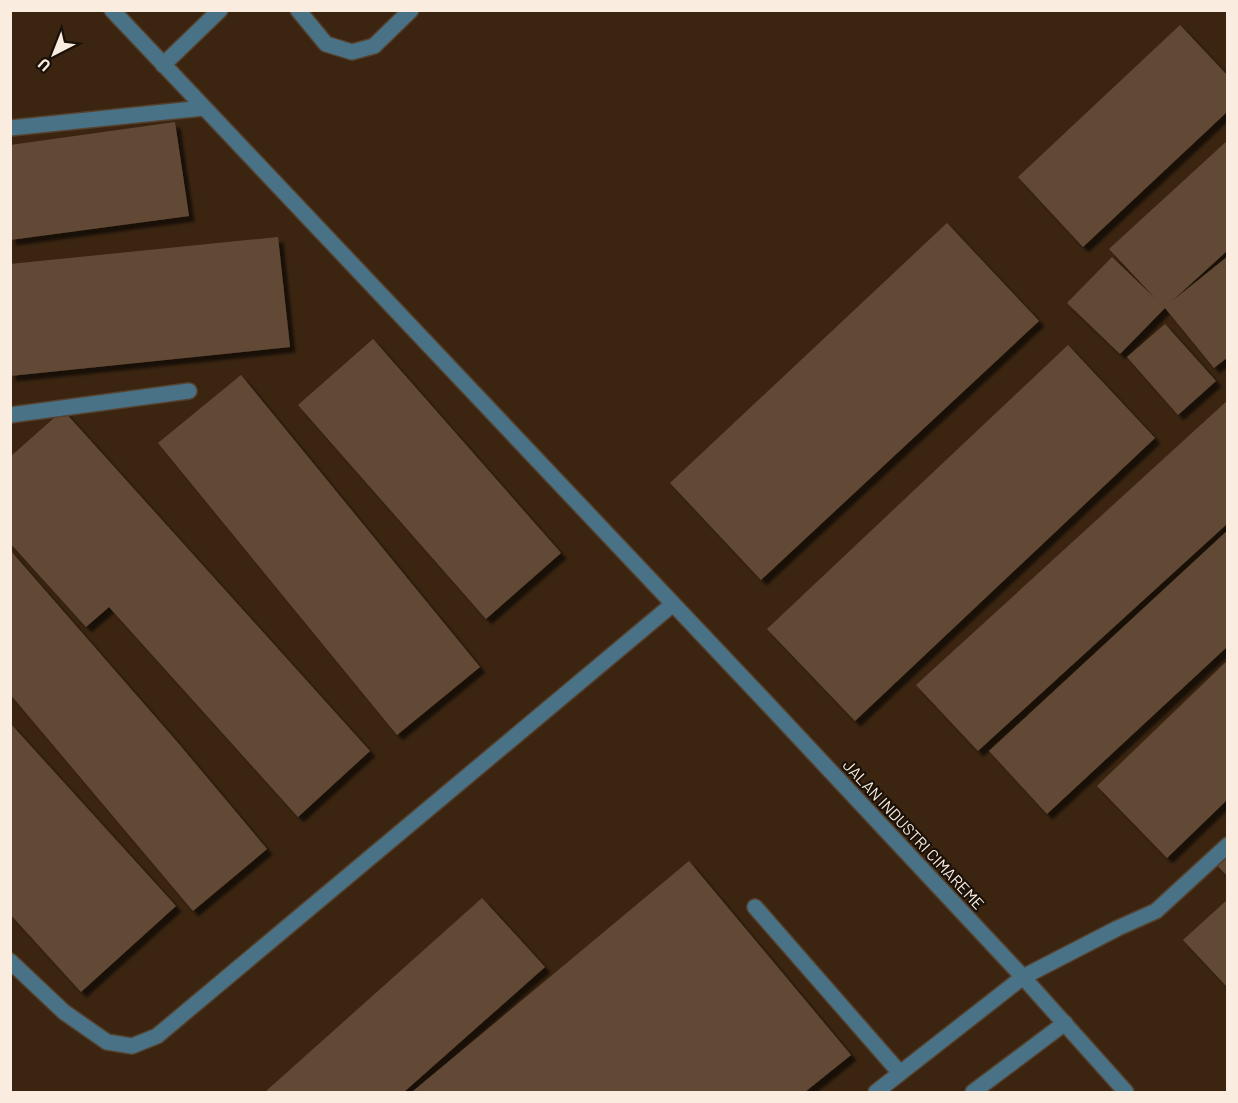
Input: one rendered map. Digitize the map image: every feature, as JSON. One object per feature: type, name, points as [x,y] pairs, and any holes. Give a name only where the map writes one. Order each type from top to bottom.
[{"type":"lane","name":"JALAN INDUSTRI CIMAREME","points":[[112,10],[1023,977],[1126,1092]]},
{"type":"lane","points":[[163,65],[220,10]]},
{"type":"lane","points":[[298,10],[326,44],[352,52],[374,46],[411,10]]},
{"type":"lane","points":[[10,128],[204,108]]},
{"type":"lane","points":[[10,415],[189,392]]},
{"type":"lane","points":[[10,961],[64,1012],[107,1042],[132,1046],[157,1036],[673,604]]},
{"type":"lane","points":[[876,1092],[1023,977],[1156,911],[1227,845]]},
{"type":"lane","points":[[755,907],[900,1073]]},
{"type":"lane","points":[[973,1092],[1065,1023]]},
{"type":"building","points":[[1180,25],[1228,76],[1228,111],[1083,247],[1018,177]]},
{"type":"building","points":[[175,122],[189,216],[10,240],[10,145]]},
{"type":"building","points":[[1228,140],[1228,250],[1171,302],[1228,256],[1228,357],[1214,368],[1165,308],[1120,354],[1067,303],[1112,257],[1156,299],[1109,249]]},
{"type":"building","points":[[947,223],[1039,321],[761,580],[670,483]]},
{"type":"building","points":[[278,237],[290,347],[10,376],[10,264]]},
{"type":"building","points":[[1165,324],[1216,381],[1178,415],[1127,357]]},
{"type":"building","points":[[373,339],[561,553],[486,619],[298,405]]},
{"type":"building","points":[[1068,345],[1155,438],[855,721],[767,629]]},
{"type":"building","points":[[241,375],[480,667],[397,735],[158,443]]},
{"type":"building","points":[[1228,400],[1228,523],[978,751],[916,685]]},
{"type":"building","points":[[63,410],[370,751],[298,817],[109,607],[86,627],[10,543],[10,457]]},
{"type":"building","points":[[1228,530],[1228,646],[1047,814],[989,751]]},
{"type":"building","points":[[10,550],[267,849],[193,911],[10,694]]},
{"type":"building","points":[[1228,660],[1228,799],[1167,858],[1097,786]]},
{"type":"building","points":[[10,723],[176,906],[81,992],[10,914]]},
{"type":"building","points":[[1228,851],[1228,877],[1215,863]]},
{"type":"building","points":[[689,861],[851,1055],[805,1092],[412,1092]]},
{"type":"building","points":[[482,898],[545,967],[404,1092],[265,1092]]},
{"type":"building","points":[[1228,899],[1228,988],[1183,940]]}]
